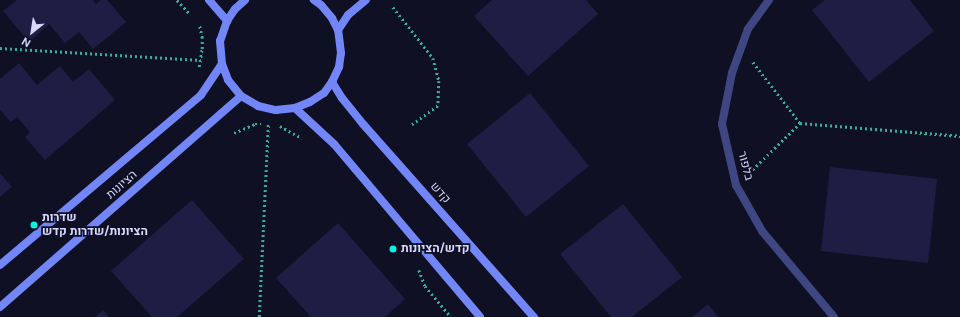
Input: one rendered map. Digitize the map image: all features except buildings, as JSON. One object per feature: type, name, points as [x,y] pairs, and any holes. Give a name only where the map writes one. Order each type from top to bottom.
[{"type":"main road","points":[[208,0],[227,21]]},
{"type":"main road","points":[[245,0],[235,9],[227,21],[220,41],[222,64],[228,80],[241,96],[258,106],[276,110],[295,108],[315,99],[324,93],[332,82],[339,68],[341,53],[338,30],[332,18],[321,5],[314,0]]},
{"type":"main road","points":[[338,30],[348,16],[366,0]]},
{"type":"main road","name":"הציונות","points":[[0,265],[201,95],[222,64]]},
{"type":"main road","name":"קדש","points":[[332,82],[342,98],[363,124],[534,317]]},
{"type":"main road","name":"הציונות","points":[[0,307],[214,122],[241,96]]},
{"type":"main road","points":[[295,108],[334,144],[480,317]]},
{"type":"street","name":"בלפור","points":[[769,0],[748,29],[732,73],[722,124],[736,185],[762,231],[834,317]]},
{"type":"path","points":[[177,0],[189,13]]},
{"type":"path","points":[[393,7],[433,58],[439,81],[438,106],[412,125]]},
{"type":"path","points":[[198,67],[202,38],[199,24]]},
{"type":"path","points":[[742,47],[800,123],[960,136]]},
{"type":"path","points":[[0,48],[200,60]]},
{"type":"path","points":[[736,185],[800,123]]},
{"type":"path","points":[[234,133],[255,124],[268,124],[280,126],[302,138]]},
{"type":"path","points":[[258,317],[268,124]]},
{"type":"path","points":[[417,266],[424,286],[451,317]]},
{"type":"place","name":"שדרות הציונות/שדרות קדש","points":[[34,225]]},
{"type":"place","name":"קדש/הציונות","points":[[393,249]]}]
